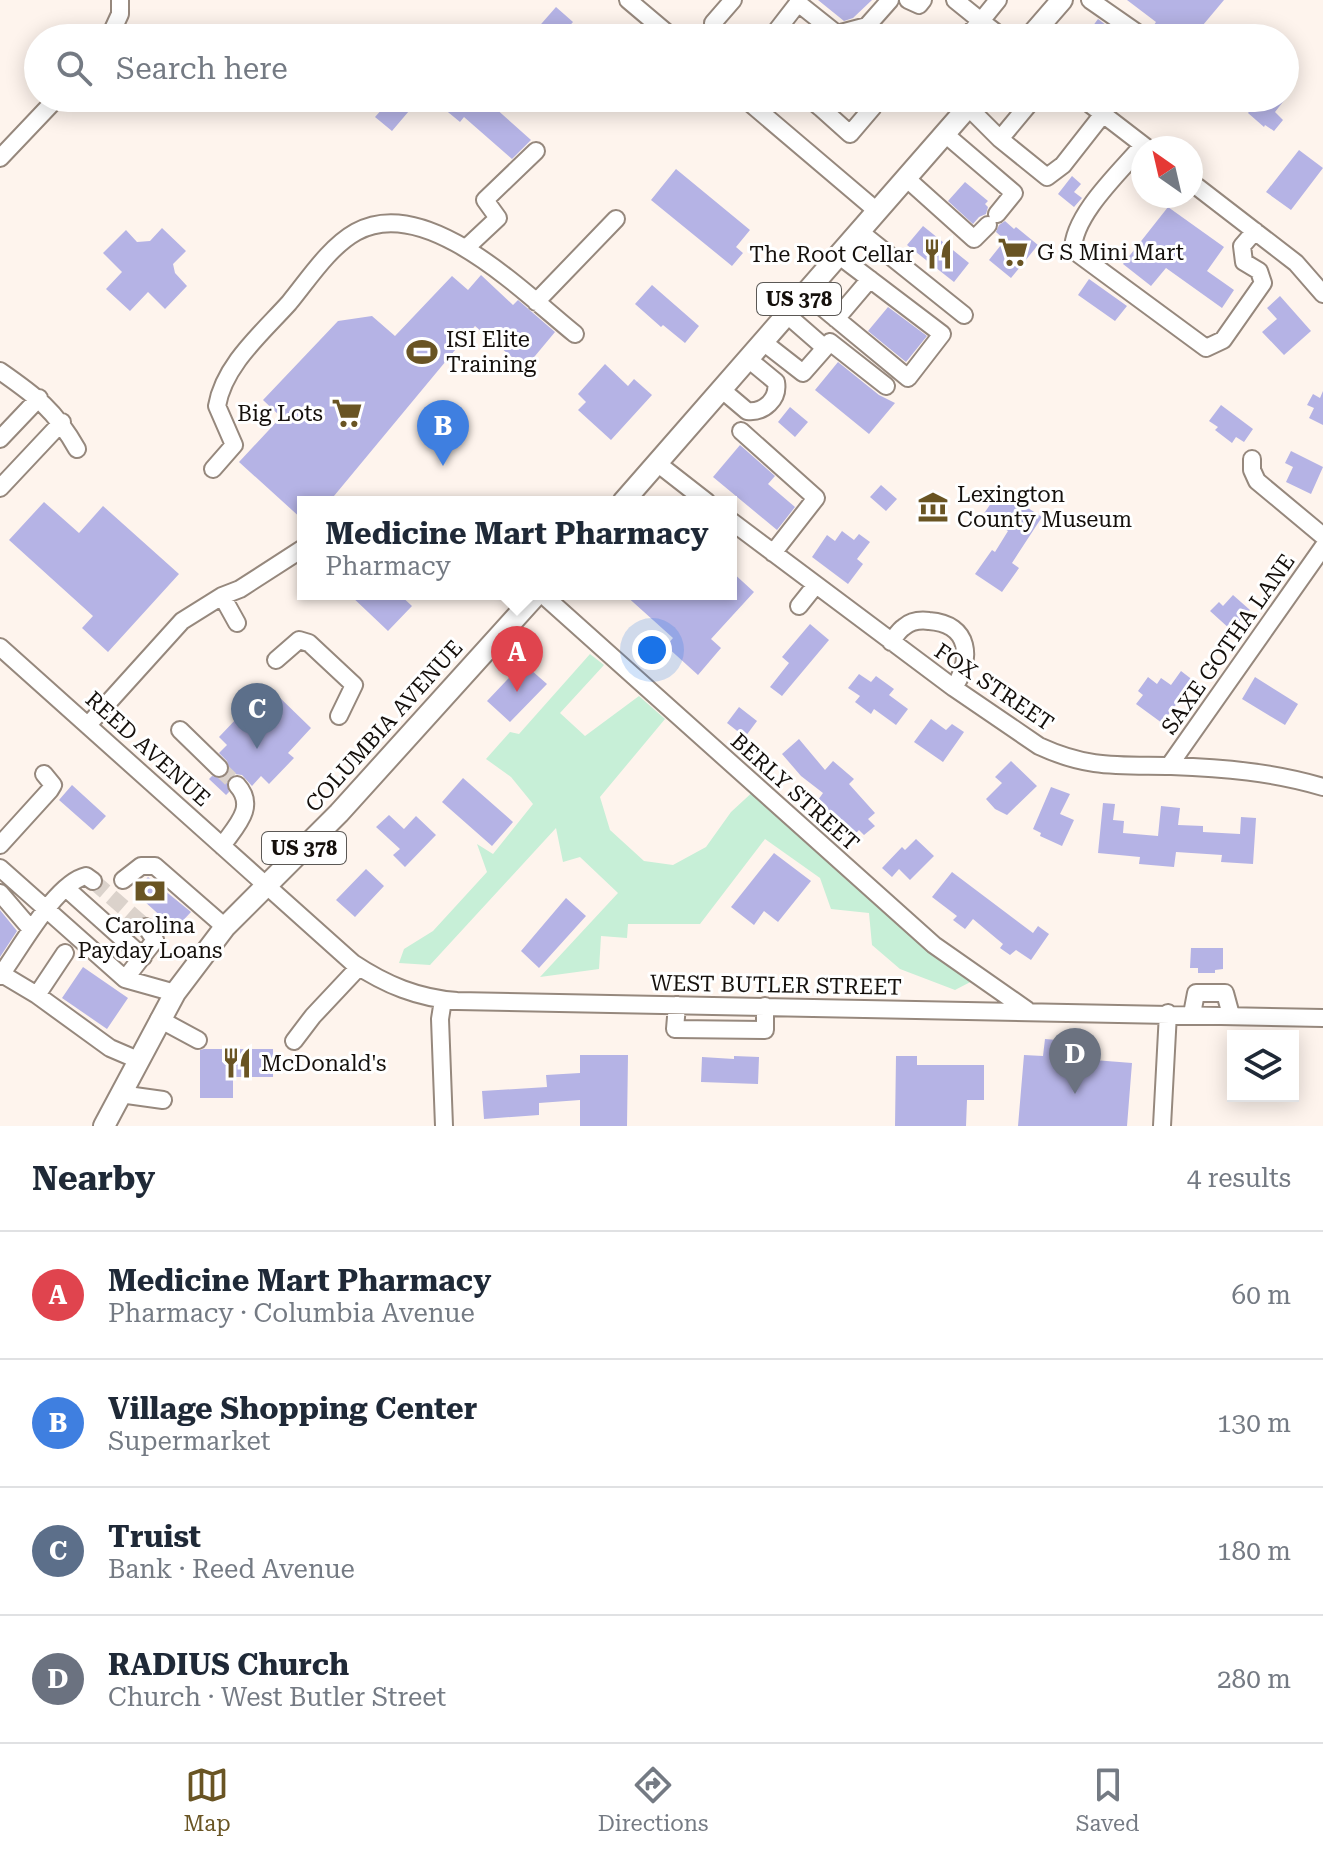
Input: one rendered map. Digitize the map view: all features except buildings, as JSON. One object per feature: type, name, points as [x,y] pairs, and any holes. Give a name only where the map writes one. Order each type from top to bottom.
[{"type":"main road","points":[[1041,24],[1062,0]]},
{"type":"main road","name":"US 378","points":[[628,496],[964,112]]},
{"type":"main road","name":"COLUMBIA AVENUE","points":[[104,1126],[159,1019],[225,927],[339,813],[534,600]]},
{"type":"street","points":[[115,24],[120,14],[120,0]]},
{"type":"street","points":[[628,0],[656,24]]},
{"type":"street","points":[[713,23],[733,0]]},
{"type":"street","points":[[869,24],[890,0]]},
{"type":"street","points":[[908,0],[919,5],[923,0]]},
{"type":"street","points":[[955,0],[985,24]]},
{"type":"street","points":[[978,24],[998,0]]},
{"type":"street","points":[[1090,0],[1124,24]]},
{"type":"street","points":[[782,24],[798,2],[825,24]]},
{"type":"street","points":[[0,158],[44,112]]},
{"type":"street","points":[[760,112],[877,211]]},
{"type":"street","points":[[830,112],[850,134],[869,112]]},
{"type":"street","points":[[979,112],[1000,139],[1047,177],[1063,165],[1103,114]]},
{"type":"street","points":[[1000,139],[1022,112]]},
{"type":"street","points":[[1100,112],[1132,136]]},
{"type":"street","points":[[906,178],[974,239],[992,220],[1014,193],[945,134]]},
{"type":"street","points":[[466,248],[498,218],[485,200],[536,151]]},
{"type":"street","points":[[1131,162],[1089,210],[1073,234],[1073,250],[1206,348],[1223,340],[1263,283],[1259,271],[1244,262],[1242,246],[1255,231]]},
{"type":"street","points":[[1203,191],[1306,272],[1323,294]]},
{"type":"street","points":[[536,302],[616,219]]},
{"type":"street","points":[[213,469],[234,445],[217,406],[225,377],[343,242],[369,226],[385,222],[413,225],[466,248],[575,334]]},
{"type":"street","points":[[859,231],[964,315]]},
{"type":"street","points":[[805,293],[908,378],[942,334],[838,255]]},
{"type":"street","points":[[836,319],[870,279]]},
{"type":"street","points":[[786,314],[825,348]]},
{"type":"street","points":[[762,341],[803,373],[830,342],[886,386]]},
{"type":"street","points":[[721,389],[747,411],[760,411],[768,405],[776,393],[776,382],[747,358]]},
{"type":"street","points":[[0,371],[39,398],[62,422],[77,449]]},
{"type":"street","points":[[0,439],[39,398]]},
{"type":"street","points":[[0,488],[62,422]]},
{"type":"street","points":[[741,431],[816,498],[773,553]]},
{"type":"street","points":[[1252,459],[1252,470],[1257,481],[1323,536]]},
{"type":"street","points":[[657,463],[699,496]]},
{"type":"street","name":"FOX STREET","points":[[737,526],[954,688],[1039,746],[1076,761],[1114,767],[1169,766],[1268,774],[1323,787]]},
{"type":"street","name":"SAXE GOTHA LANE","points":[[1169,766],[1323,547]]},
{"type":"street","points":[[88,725],[182,621],[297,552]]},
{"type":"street","points":[[799,606],[815,586]]},
{"type":"street","points":[[222,596],[237,623]]},
{"type":"street","name":"BERLY STREET","points":[[547,600],[934,945],[1028,1011]]},
{"type":"street","points":[[891,642],[904,627],[912,623],[931,621],[951,627],[960,637],[965,654],[963,674],[954,688]]},
{"type":"street","points":[[276,660],[299,640],[309,643],[354,685],[339,716]]},
{"type":"street","name":"REED AVENUE","points":[[0,647],[266,885]]},
{"type":"street","points":[[180,730],[219,768]]},
{"type":"street","points":[[0,845],[50,790],[53,785],[44,774]]},
{"type":"street","points":[[222,846],[246,809],[244,793],[237,785]]},
{"type":"street","points":[[123,880],[141,866],[155,866],[225,927]]},
{"type":"street","points":[[0,868],[125,979],[175,993]]},
{"type":"street","points":[[93,881],[86,876],[78,878],[45,911],[30,928],[1,975],[37,995],[110,1048],[138,1060]]},
{"type":"street","name":"WEST BUTLER STREET","points":[[266,885],[359,967],[388,985],[443,1000],[1323,1018]]},
{"type":"street","points":[[67,889],[143,957]]},
{"type":"street","points":[[0,893],[30,928]]},
{"type":"street","points":[[125,979],[155,940],[146,927]]},
{"type":"street","points":[[37,995],[65,953]]},
{"type":"street","points":[[294,1041],[359,967]]},
{"type":"street","points":[[443,1000],[440,1019],[444,1126]]},
{"type":"street","points":[[677,1005],[675,1029],[765,1030],[765,1006]]},
{"type":"street","points":[[1162,1126],[1168,1013]]},
{"type":"street","points":[[159,1019],[198,1040]]},
{"type":"street","points":[[120,1094],[163,1100]]},
{"type":"green space","points":[[590,654],[604,665],[560,713],[585,736],[639,696],[665,719],[600,797],[610,830],[644,861],[673,865],[706,847],[731,812],[757,788],[978,978],[955,990],[900,969],[872,945],[869,913],[831,909],[820,878],[765,839],[700,924],[628,924],[627,938],[601,936],[599,969],[540,977],[618,893],[580,857],[563,862],[556,828],[430,965],[399,963],[404,949],[433,931],[487,872],[477,844],[493,854],[533,804],[511,777],[486,759],[510,732],[519,734]]},
{"type":"tunnel","points":[[219,768],[237,785]]},
{"type":"tunnel","points":[[93,881],[146,927]]},
{"type":"place","name":"G S Mini Mart","points":[[1013,252]]},
{"type":"place","name":"The Root Cellar","points":[[938,254]]},
{"type":"place","name":"ISI Elite Training","points":[[422,352]]},
{"type":"place","name":"Big Lots","points":[[347,413]]},
{"type":"place","name":"Village Shopping Center","points":[[443,466]]},
{"type":"place","name":"Lexington County Museum","points":[[933,507]]},
{"type":"place","name":"Medicine Mart Pharmacy","points":[[517,692]]},
{"type":"place","name":"Truist","points":[[257,749]]},
{"type":"place","name":"Carolina Payday Loans","points":[[150,891]]},
{"type":"place","name":"McDonald's","points":[[237,1063]]},
{"type":"place","name":"RADIUS Church","points":[[1075,1094]]}]
